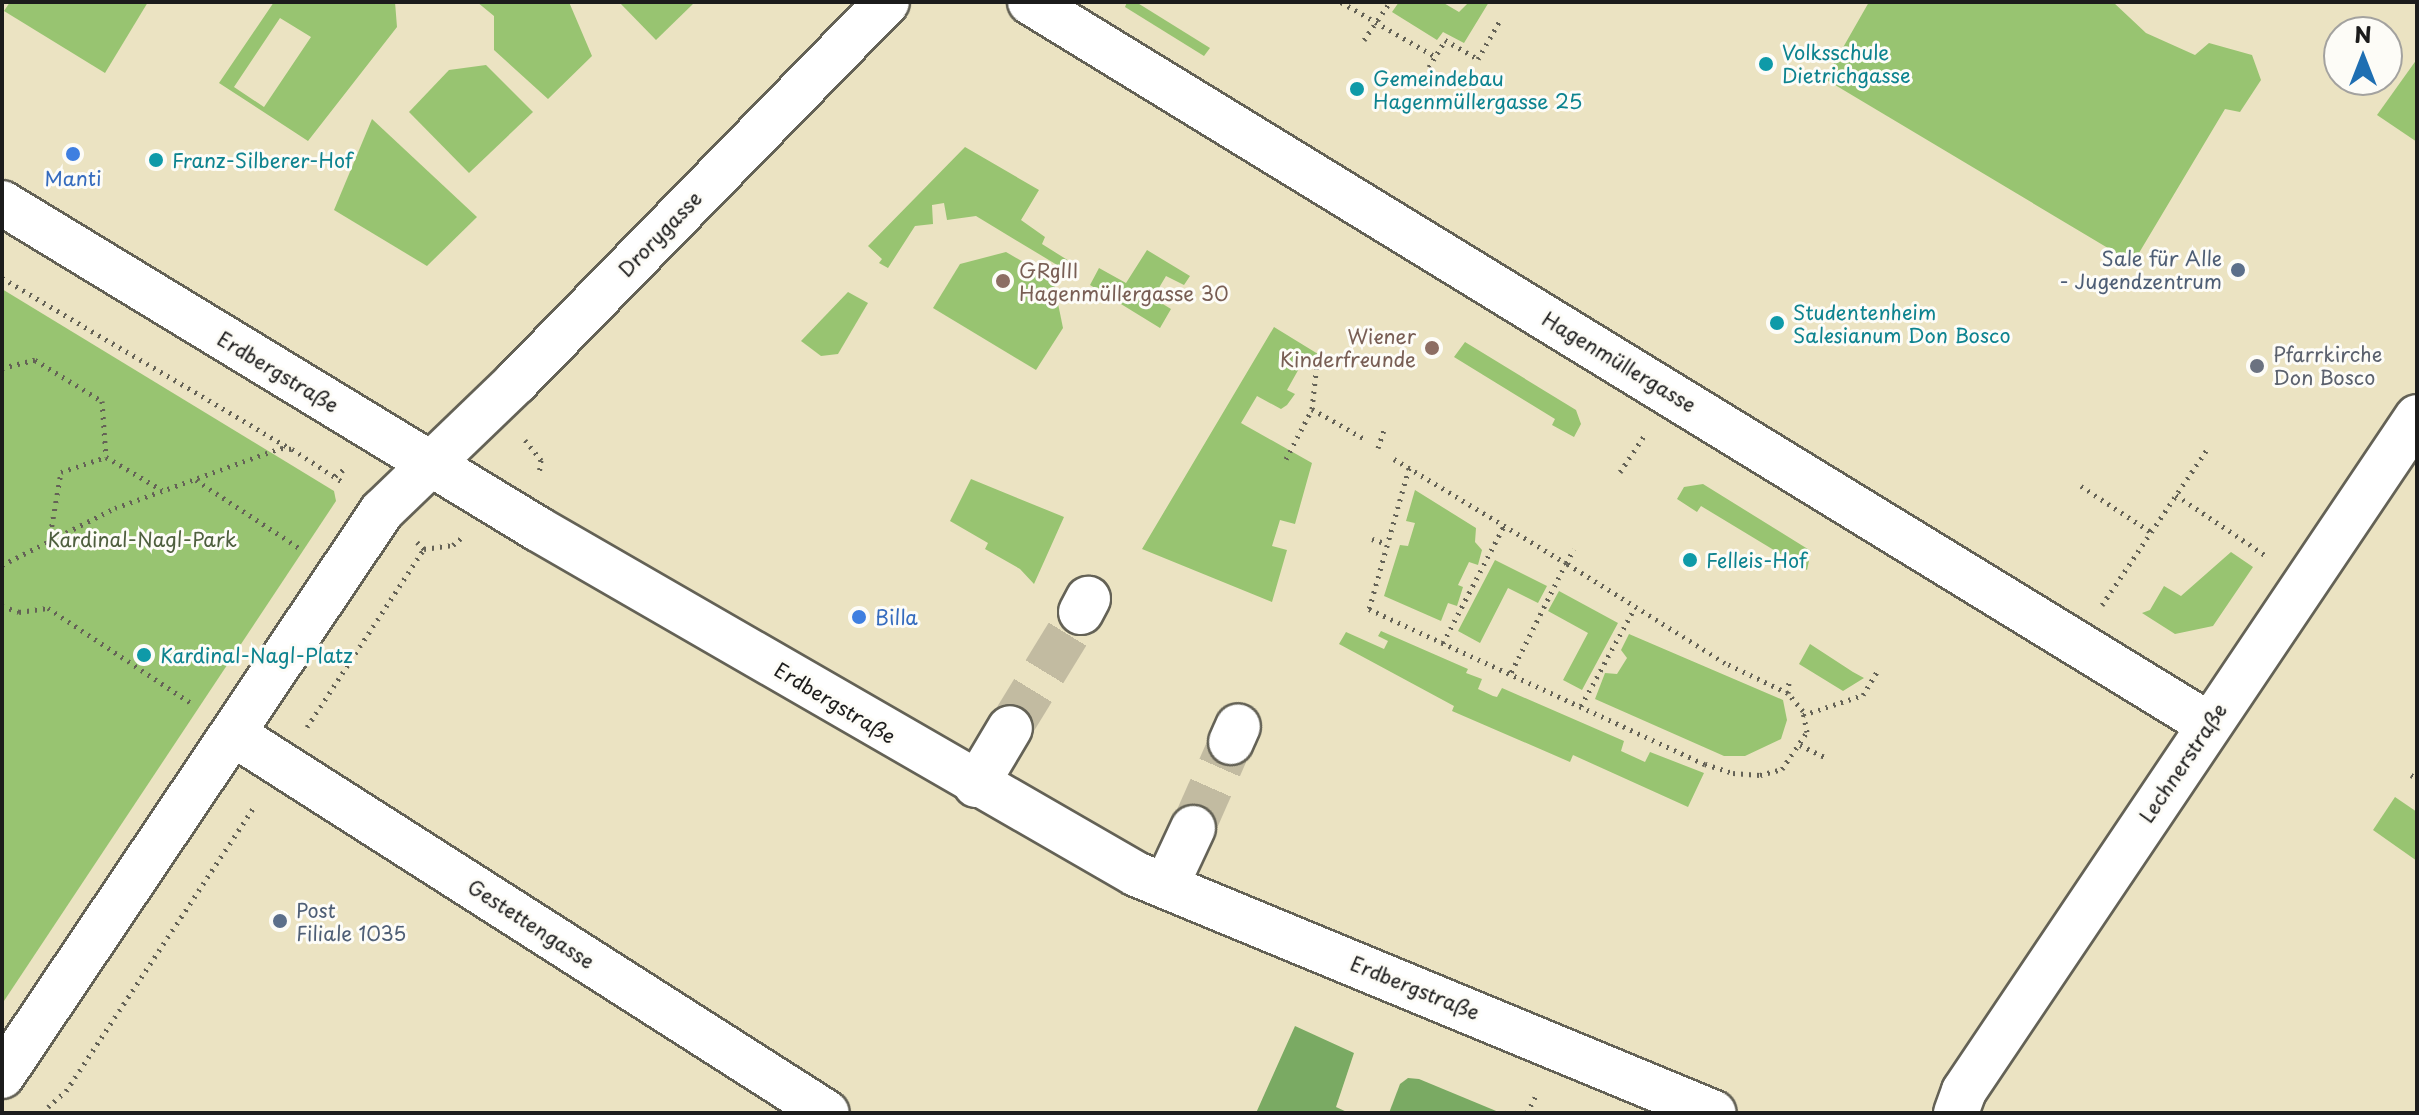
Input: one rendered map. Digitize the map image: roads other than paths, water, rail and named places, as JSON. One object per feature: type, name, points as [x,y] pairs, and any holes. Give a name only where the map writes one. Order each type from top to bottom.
[{"type":"street","name":"Drorygasse","points":[[431,463],[516,382],[887,2]]},
{"type":"street","name":"Hagenmüllergasse","points":[[1030,2],[2208,724]]},
{"type":"street","name":"Erdbergstraße","points":[[2,203],[431,463],[976,785],[1166,886],[1714,1113]]},
{"type":"street","name":"Lechnerstraße","points":[[1956,1113],[1964,1091],[2417,417]]},
{"type":"street","points":[[2,1076],[220,724],[382,511],[431,463]]},
{"type":"street","name":"Gestettengasse","points":[[220,724],[827,1113]]},
{"type":"street","points":[[976,785],[1010,728]]},
{"type":"street","points":[[1166,886],[1193,828]]},
{"type":"tunnel","points":[[1010,728],[1081,612]]},
{"type":"tunnel","points":[[1193,828],[1231,742]]},
{"type":"place","name":"Volksschule Dietrichgasse","points":[[1766,64]]},
{"type":"place","name":"Gemeindebau Hagenmüllergasse 25","points":[[1357,89]]},
{"type":"place","name":"Manti","points":[[73,154]]},
{"type":"place","name":"Franz-Silberer-Hof","points":[[156,160]]},
{"type":"place","name":"Sale für Alle - Jugendzentrum","points":[[2238,270]]},
{"type":"place","name":"GRgIII Hagenmüllergasse 30","points":[[1003,281]]},
{"type":"place","name":"Studentenheim Salesianum Don Bosco","points":[[1777,323]]},
{"type":"place","name":"Wiener Kinderfreunde","points":[[1432,348]]},
{"type":"place","name":"Pfarrkirche Don Bosco","points":[[2257,366]]},
{"type":"place","name":"Felleis-Hof","points":[[1690,560]]},
{"type":"place","name":"Billa","points":[[859,617]]},
{"type":"place","name":"Kardinal-Nagl-Platz","points":[[144,655]]},
{"type":"place","name":"Post Filiale 1035","points":[[280,921]]},
{"type":"park label","name":"Kardinal-Nagl-Park","points":[[142,539]]}]
